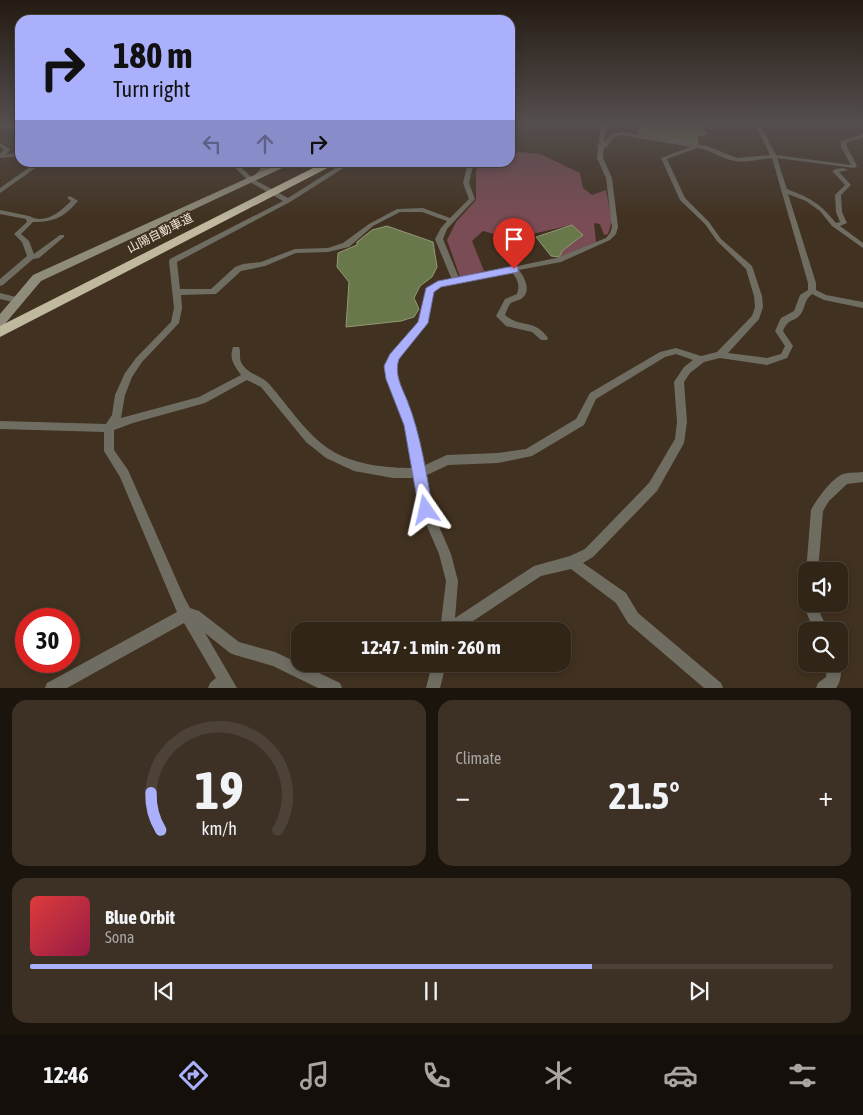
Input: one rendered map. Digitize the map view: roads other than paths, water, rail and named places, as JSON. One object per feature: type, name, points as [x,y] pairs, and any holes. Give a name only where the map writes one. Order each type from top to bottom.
[{"type":"highway","name":"山陽自動車道","points":[[3,325],[19,305],[309,167]]},
{"type":"highway","name":"山陽自動車道","points":[[3,325],[324,167]]},
{"type":"street","points":[[448,622],[452,581],[445,554],[426,510],[410,425],[392,379],[390,366],[394,357],[423,323],[429,291],[438,285],[558,260],[608,239],[613,234],[615,227],[609,178],[600,156]]},
{"type":"street","points":[[669,156],[664,158],[682,200],[707,223],[719,240],[749,268],[758,296],[759,307],[756,317],[720,356]]},
{"type":"street","points":[[724,156],[737,160],[774,157],[852,167]]},
{"type":"street","points":[[849,156],[854,166],[852,167]]},
{"type":"street","points":[[774,157],[812,283],[812,291]]},
{"type":"street","points":[[0,191],[34,167]]},
{"type":"street","points":[[237,167],[253,182],[286,200]]},
{"type":"street","points":[[253,182],[267,167]]},
{"type":"street","points":[[0,296],[19,305],[37,278],[60,266],[253,182],[282,167]]},
{"type":"street","points":[[223,686],[179,602],[124,474],[109,451],[109,428],[117,416],[120,395],[128,376],[138,360],[176,323],[178,308],[172,261],[286,200],[342,167]]},
{"type":"street","points":[[456,280],[439,239],[450,220],[472,199],[466,183],[469,167]]},
{"type":"street","points":[[834,225],[844,223],[839,212],[838,195],[848,186],[835,171],[851,169],[852,167]]},
{"type":"street","points":[[784,190],[808,200],[822,210],[834,225],[863,246]]},
{"type":"street","points":[[0,212],[29,218],[29,220],[52,220],[75,201],[70,198]]},
{"type":"street","points":[[176,292],[213,292],[238,269],[246,266],[262,264],[295,251],[328,250],[346,245],[371,225],[399,210],[423,210],[450,220]]},
{"type":"street","points":[[29,220],[17,234],[26,241],[31,257]]},
{"type":"street","points":[[0,283],[31,257],[44,251],[62,236]]},
{"type":"street","points":[[514,269],[521,278],[523,287],[520,296],[508,301],[500,316],[510,324],[535,329],[544,338]]},
{"type":"street","points":[[236,350],[236,362],[247,376],[264,384],[310,439],[330,455],[354,466],[393,473],[419,473],[447,460],[498,458],[528,454],[580,422],[593,396],[663,354],[676,351],[701,359],[720,356],[767,362],[784,356],[789,346],[779,331],[784,320],[797,313],[804,297],[812,291]]},
{"type":"street","points":[[812,291],[824,297],[863,306]]},
{"type":"street","points":[[460,622],[538,570],[572,562],[589,553],[653,487],[680,440],[682,422],[679,382],[687,370],[701,359]]},
{"type":"street","points":[[0,425],[109,428],[122,421],[163,412],[202,400],[247,376]]},
{"type":"street","points":[[813,562],[817,510],[825,497],[844,479],[863,477]]},
{"type":"street","points":[[572,562],[621,598],[633,618],[716,688]]},
{"type":"street","points":[[52,688],[186,614],[194,616],[235,648],[275,659],[335,688]]},
{"type":"street","points":[[433,688],[437,672]]},
{"type":"street","points":[[823,688],[832,681],[833,672]]}]
